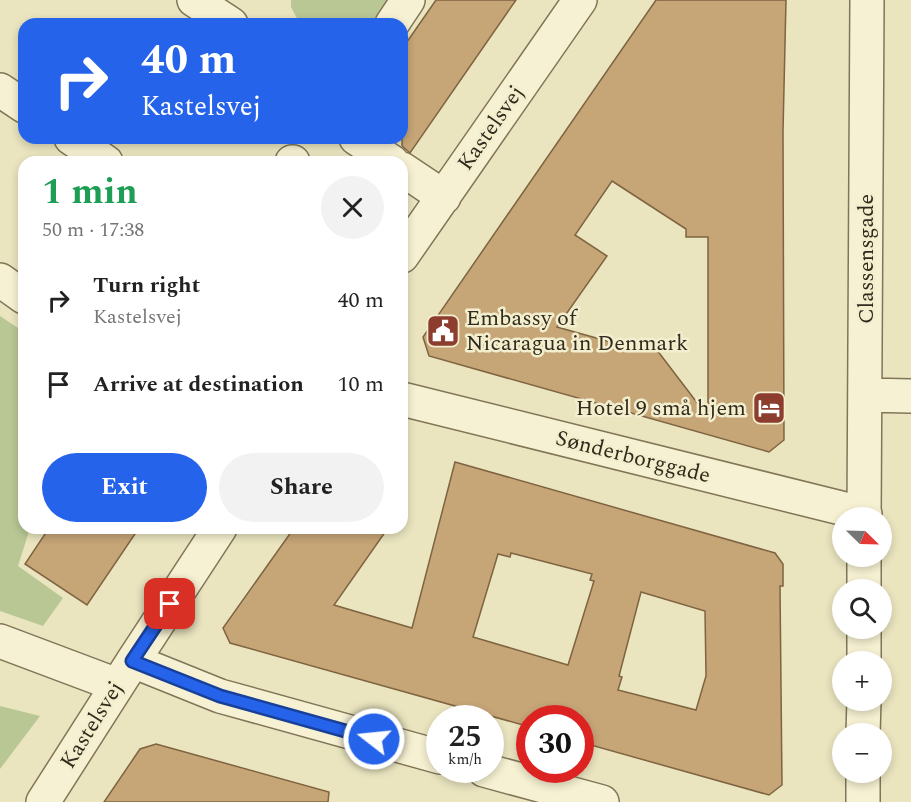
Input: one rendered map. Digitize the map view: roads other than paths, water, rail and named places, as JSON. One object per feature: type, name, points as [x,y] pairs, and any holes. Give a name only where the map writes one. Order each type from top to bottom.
[{"type":"street","points":[[195,0],[222,18]]},
{"type":"street","points":[[396,18],[408,0]]},
{"type":"street","name":"Kastelsvej","points":[[408,243],[444,196],[580,0]]},
{"type":"street","name":"Classensgade","points":[[864,507],[867,0]]},
{"type":"street","points":[[0,90],[18,102]]},
{"type":"street","points":[[80,144],[97,156]]},
{"type":"street","points":[[365,144],[383,156]]},
{"type":"street","points":[[408,173],[444,196]]},
{"type":"street","points":[[0,280],[18,293]]},
{"type":"street","points":[[865,395],[911,396]]},
{"type":"street","name":"Sønderborggade","points":[[408,401],[832,508]]},
{"type":"street","name":"Kastelsvej","points":[[43,802],[216,534]]},
{"type":"street","points":[[0,640],[220,696],[426,753]]},
{"type":"street","points":[[504,775],[602,802]]},
{"type":"street","points":[[863,783],[863,802]]},
{"type":"place","name":"Embassy of Nicaragua in Denmark","points":[[443,331]]},
{"type":"place","name":"Hotel 9 små hjem","points":[[769,408]]}]
